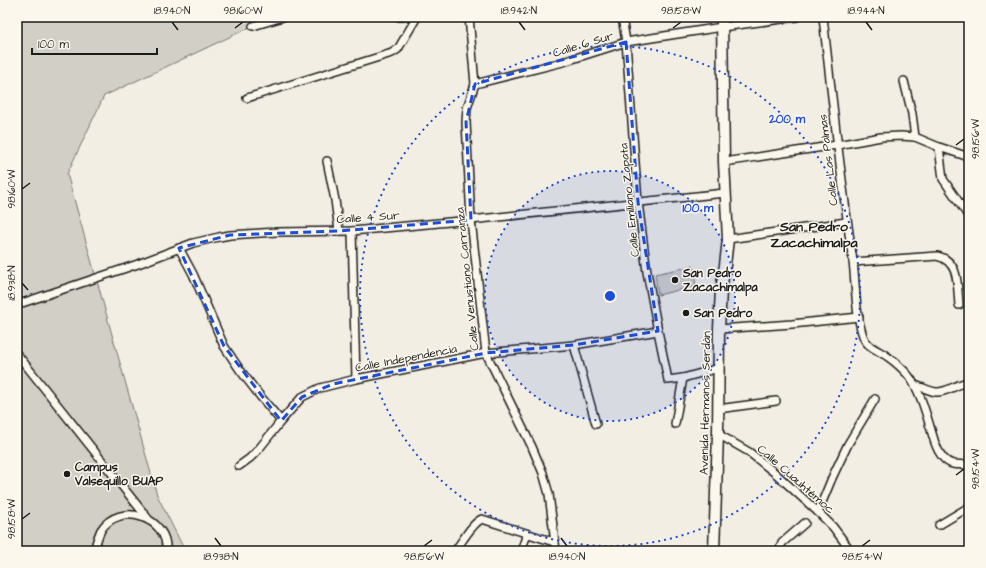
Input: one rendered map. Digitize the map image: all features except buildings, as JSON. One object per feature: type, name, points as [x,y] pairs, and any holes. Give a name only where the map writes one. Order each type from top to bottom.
[{"type":"street","points":[[253,26],[283,17]]},
{"type":"street","points":[[399,17],[411,17]]},
{"type":"street","points":[[247,98],[392,53],[398,49],[417,17]]},
{"type":"street","name":"Calle Venustiano Carranza","points":[[469,17],[475,84],[467,108],[466,122],[471,220],[486,353],[532,447],[543,473],[550,500],[556,551]]},
{"type":"street","name":"Calle Emiliano Zapata","points":[[622,17],[626,42],[638,202],[647,272],[668,380],[683,378]]},
{"type":"street","name":"Calle 6 Sur","points":[[475,84],[563,62],[626,42],[722,22],[797,17]]},
{"type":"street","name":"Calle Las Palmas","points":[[823,17],[846,222],[863,336],[867,344],[898,364],[915,385],[938,450],[948,462],[969,466]]},
{"type":"street","name":"Avenida Hermanos Serdán","points":[[714,551],[718,434],[719,329],[721,290],[728,240],[724,162],[722,22]]},
{"type":"street","points":[[904,81],[912,114],[915,137]]},
{"type":"street","points":[[724,162],[881,137],[901,136],[915,137],[969,157]]},
{"type":"street","points":[[939,147],[943,179],[969,217]]},
{"type":"street","points":[[326,161],[335,200],[339,231]]},
{"type":"street","name":"Calle 4 Sur","points":[[22,302],[138,264],[193,243],[230,235],[277,232],[352,231],[725,193]]},
{"type":"street","points":[[728,240],[846,222]]},
{"type":"street","points":[[352,231],[356,379]]},
{"type":"street","points":[[179,248],[193,274],[224,346],[240,370],[281,421]]},
{"type":"street","points":[[853,262],[937,256],[942,257],[950,263],[956,271],[959,305]]},
{"type":"street","points":[[719,329],[792,324],[859,317]]},
{"type":"street","name":"Calle Independencia","points":[[238,466],[250,458],[258,450],[302,397],[320,388],[356,379],[486,353],[574,344],[658,331]]},
{"type":"street","points":[[574,344],[596,424]]},
{"type":"street","points":[[17,354],[149,520]]},
{"type":"street","points":[[675,424],[683,378],[719,368]]},
{"type":"street","points":[[915,385],[938,392],[969,382]]},
{"type":"street","points":[[818,512],[848,444],[874,398]]},
{"type":"street","points":[[718,409],[776,401]]},
{"type":"street","name":"Calle Cuauhtémoc","points":[[718,434],[749,452],[775,473],[833,527],[851,551]]},
{"type":"street","points":[[939,525],[969,507]]},
{"type":"street","points":[[95,551],[98,537],[104,527],[110,521],[125,515],[142,516],[156,525],[161,532],[166,551]]},
{"type":"street","points":[[455,551],[471,529],[479,520],[482,519],[554,542]]},
{"type":"street","points":[[779,551],[782,543],[805,523]]},
{"type":"street","points":[[521,551],[527,534]]},
{"type":"highlighted area","points":[[626,42],[638,202],[658,331],[574,345],[486,353],[333,384],[302,397],[281,421],[224,346],[179,248],[230,235],[339,231],[471,220],[466,122],[475,84]]},
{"type":"shaded area","points":[[17,17],[272,17],[104,96],[67,174],[157,495],[185,551],[17,551]]},
{"type":"shaded area","name":"San Pedro Zacachimalpa","points":[[693,266],[696,286],[658,295],[655,274]]},
{"type":"place","name":"San Pedro Zacachimalpa","points":[[675,280]]},
{"type":"place","name":"San Pedro","points":[[686,313]]},
{"type":"place","name":"Campus Valsequillo BUAP","points":[[67,474]]},
{"type":"district","name":"San Pedro Zacachimalpa","points":[[814,234]]}]
